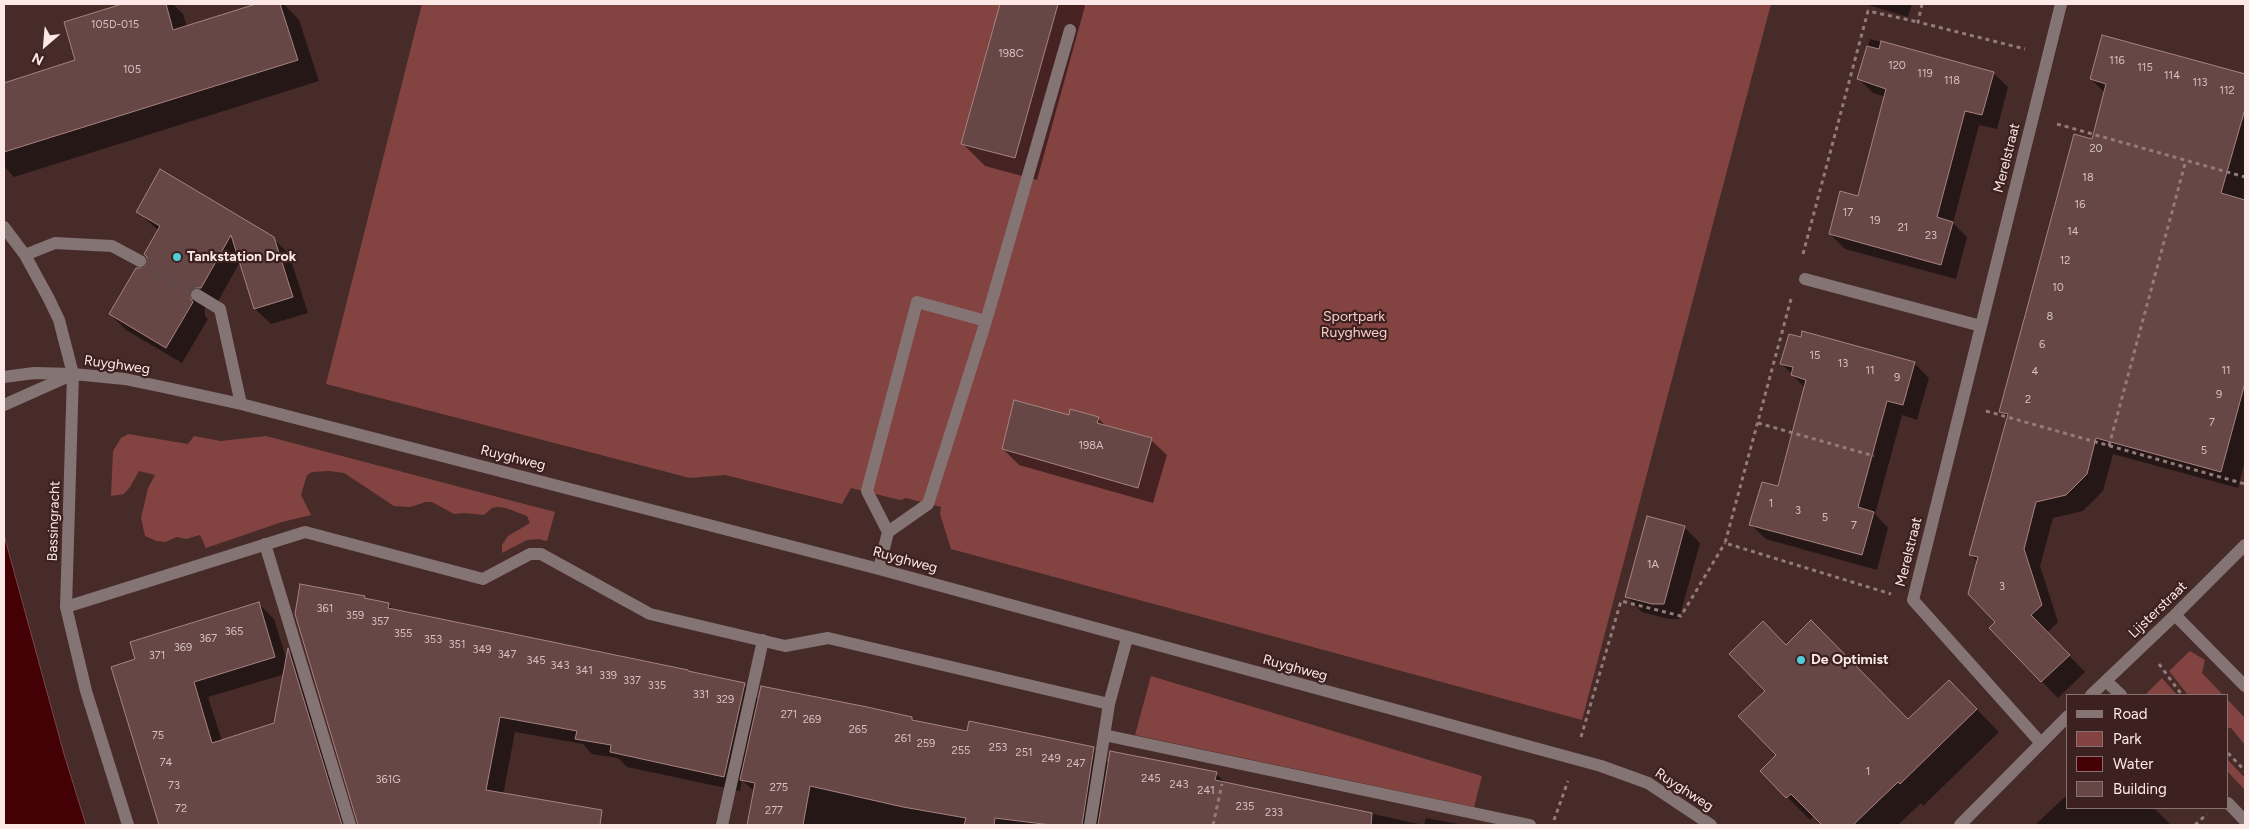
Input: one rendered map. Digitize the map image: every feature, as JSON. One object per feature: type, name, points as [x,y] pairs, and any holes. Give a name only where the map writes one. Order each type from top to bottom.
[{"type":"street","name":"Merelstraat","points":[[2040,742],[1913,600],[2061,4]]},
{"type":"street","points":[[888,532],[928,504],[986,321],[1070,30]]},
{"type":"street","name":"Bassingracht","points":[[4,227],[25,255],[59,320],[74,374],[66,607],[86,691],[128,825]]},
{"type":"street","points":[[25,255],[55,243],[112,246],[140,261]]},
{"type":"street","points":[[1805,279],[1981,326]]},
{"type":"street","points":[[197,295],[220,309],[241,404]]},
{"type":"street","points":[[879,569],[888,532],[867,491],[917,302],[986,321]]},
{"type":"street","name":"Ruyghweg","points":[[4,377],[34,373],[74,374],[125,379],[241,404],[879,569],[1127,638],[1575,758],[1648,783],[1711,825]]},
{"type":"street","name":"Ruyghweg","points":[[4,405],[74,374]]},
{"type":"street","points":[[66,607],[305,532],[483,579],[530,554],[541,554],[553,559],[644,612],[792,646],[816,639],[828,638],[1109,704]]},
{"type":"street","points":[[265,544],[350,825]]},
{"type":"street","name":"Lijsterstraat","points":[[2091,694],[2175,615],[2245,545]]},
{"type":"street","points":[[2175,615],[2245,686]]},
{"type":"street","points":[[1090,825],[1109,704],[1127,638]]},
{"type":"street","points":[[722,825],[763,640]]},
{"type":"street","points":[[2106,681],[2120,694]]},
{"type":"street","points":[[1960,825],[2040,742],[2066,718]]},
{"type":"street","points":[[1104,735],[1530,825]]},
{"type":"street","points":[[2229,804],[2245,821]]},
{"type":"path","points":[[1918,22],[1922,4]]},
{"type":"path","points":[[1801,260],[1868,11],[2048,55]]},
{"type":"path","points":[[2033,117],[2245,177]]},
{"type":"path","points":[[2108,446],[2186,160]]},
{"type":"path","points":[[1552,825],[1575,758],[1621,602],[1681,616],[1725,543],[1791,298]]},
{"type":"path","points":[[1961,404],[2245,484]]},
{"type":"path","points":[[1758,423],[1874,456]]},
{"type":"path","points":[[1725,543],[1913,600]]},
{"type":"path","points":[[2142,646],[2156,660],[2181,694]]},
{"type":"path","points":[[2229,754],[2245,771]]},
{"type":"path","points":[[1213,825],[1227,761]]},
{"type":"path","points":[[2195,825],[2213,809]]},
{"type":"green space","name":"Sportpark Ruyghweg","points":[[422,4],[1771,4],[1582,720],[951,549],[940,514],[941,507],[906,498],[900,500],[851,488],[842,504],[725,475],[690,478],[326,384]]},
{"type":"green space","points":[[128,434],[188,444],[194,436],[221,441],[266,436],[555,512],[547,541],[539,539],[527,540],[502,553],[502,545],[508,536],[530,523],[527,516],[506,508],[497,507],[492,508],[484,515],[454,514],[432,502],[410,507],[394,506],[344,473],[329,471],[312,472],[307,475],[301,495],[311,515],[282,522],[206,548],[200,535],[186,539],[177,537],[165,542],[157,541],[145,536],[141,518],[148,488],[155,475],[139,471],[124,494],[111,496],[113,451],[121,438]]},
{"type":"green space","points":[[2190,651],[2205,660],[2202,673],[2222,694],[2187,694],[2169,671]]},
{"type":"green space","points":[[1151,676],[1482,776],[1474,807],[1135,735]]},
{"type":"green space","points":[[2162,678],[2176,694],[2146,694]]},
{"type":"green space","points":[[2229,701],[2245,718],[2245,745],[2229,728]]},
{"type":"green space","points":[[2229,761],[2245,778],[2245,790],[2229,773]]},
{"type":"water","points":[[4,535],[64,754],[86,825],[4,825]]},
{"type":"building","points":[[122,4],[166,4],[173,30],[256,4],[280,4],[298,60],[4,152],[4,83],[75,60],[64,22]]},
{"type":"building","points":[[1000,4],[1058,4],[1015,158],[961,144]]},
{"type":"building","points":[[2102,35],[2245,74],[2245,109],[2221,193],[2245,200],[2245,383],[2221,472],[2096,438],[2087,474],[2066,495],[2036,502],[2024,549],[2042,605],[2031,615],[2070,655],[2041,682],[1989,628],[1995,622],[1968,594],[1978,557],[1969,555],[2008,414],[1999,412],[2074,134],[2092,139],[2106,84],[2090,79]]},
{"type":"building","points":[[1881,41],[1994,72],[1982,115],[1965,111],[1937,217],[1953,222],[1941,265],[1829,234],[1840,191],[1858,196],[1886,89],[1857,79],[1867,46],[1879,49]]},
{"type":"building","points":[[160,169],[274,237],[293,297],[254,309],[231,235],[201,288],[194,288],[190,291],[190,298],[193,302],[166,348],[109,314],[136,268],[144,268],[147,264],[147,257],[144,254],[160,226],[136,212]]},
{"type":"building","points":[[1802,331],[1915,362],[1903,405],[1887,401],[1858,507],[1874,512],[1862,555],[1749,525],[1762,482],[1778,486],[1806,380],[1791,375],[1793,367],[1780,364],[1789,334],[1801,337]]},
{"type":"building","points":[[1014,400],[1069,415],[1070,409],[1099,417],[1097,423],[1152,438],[1138,488],[1002,449]]},
{"type":"building","points":[[1647,516],[1685,526],[1664,604],[1652,604],[1625,597]]},
{"type":"building","points":[[300,584],[365,596],[364,598],[389,603],[388,608],[745,683],[724,777],[610,752],[611,745],[575,739],[577,731],[500,717],[486,790],[602,810],[600,825],[358,825],[295,614]]},
{"type":"building","points":[[259,602],[275,657],[194,682],[212,743],[274,723],[288,648],[342,825],[159,825],[111,667],[135,659],[130,642]]},
{"type":"building","points":[[1811,620],[1908,719],[1949,680],[1977,709],[1900,784],[1898,782],[1853,825],[1822,825],[1791,794],[1786,798],[1760,771],[1776,755],[1738,716],[1765,691],[1729,654],[1763,621],[1786,645]]},
{"type":"building","points":[[761,686],[867,707],[912,717],[912,720],[967,731],[969,721],[1094,747],[1082,825],[1051,825],[995,818],[994,825],[964,825],[966,818],[903,807],[810,786],[803,825],[747,825],[755,783],[740,780]]},
{"type":"building","points":[[1110,751],[1217,772],[1215,780],[1372,813],[1371,825],[1098,825]]},
{"type":"tunnel","points":[[140,261],[197,295]]},
{"type":"place","name":"Tankstation Drok","points":[[177,257]]},
{"type":"place","name":"De Optimist","points":[[1801,660]]}]
